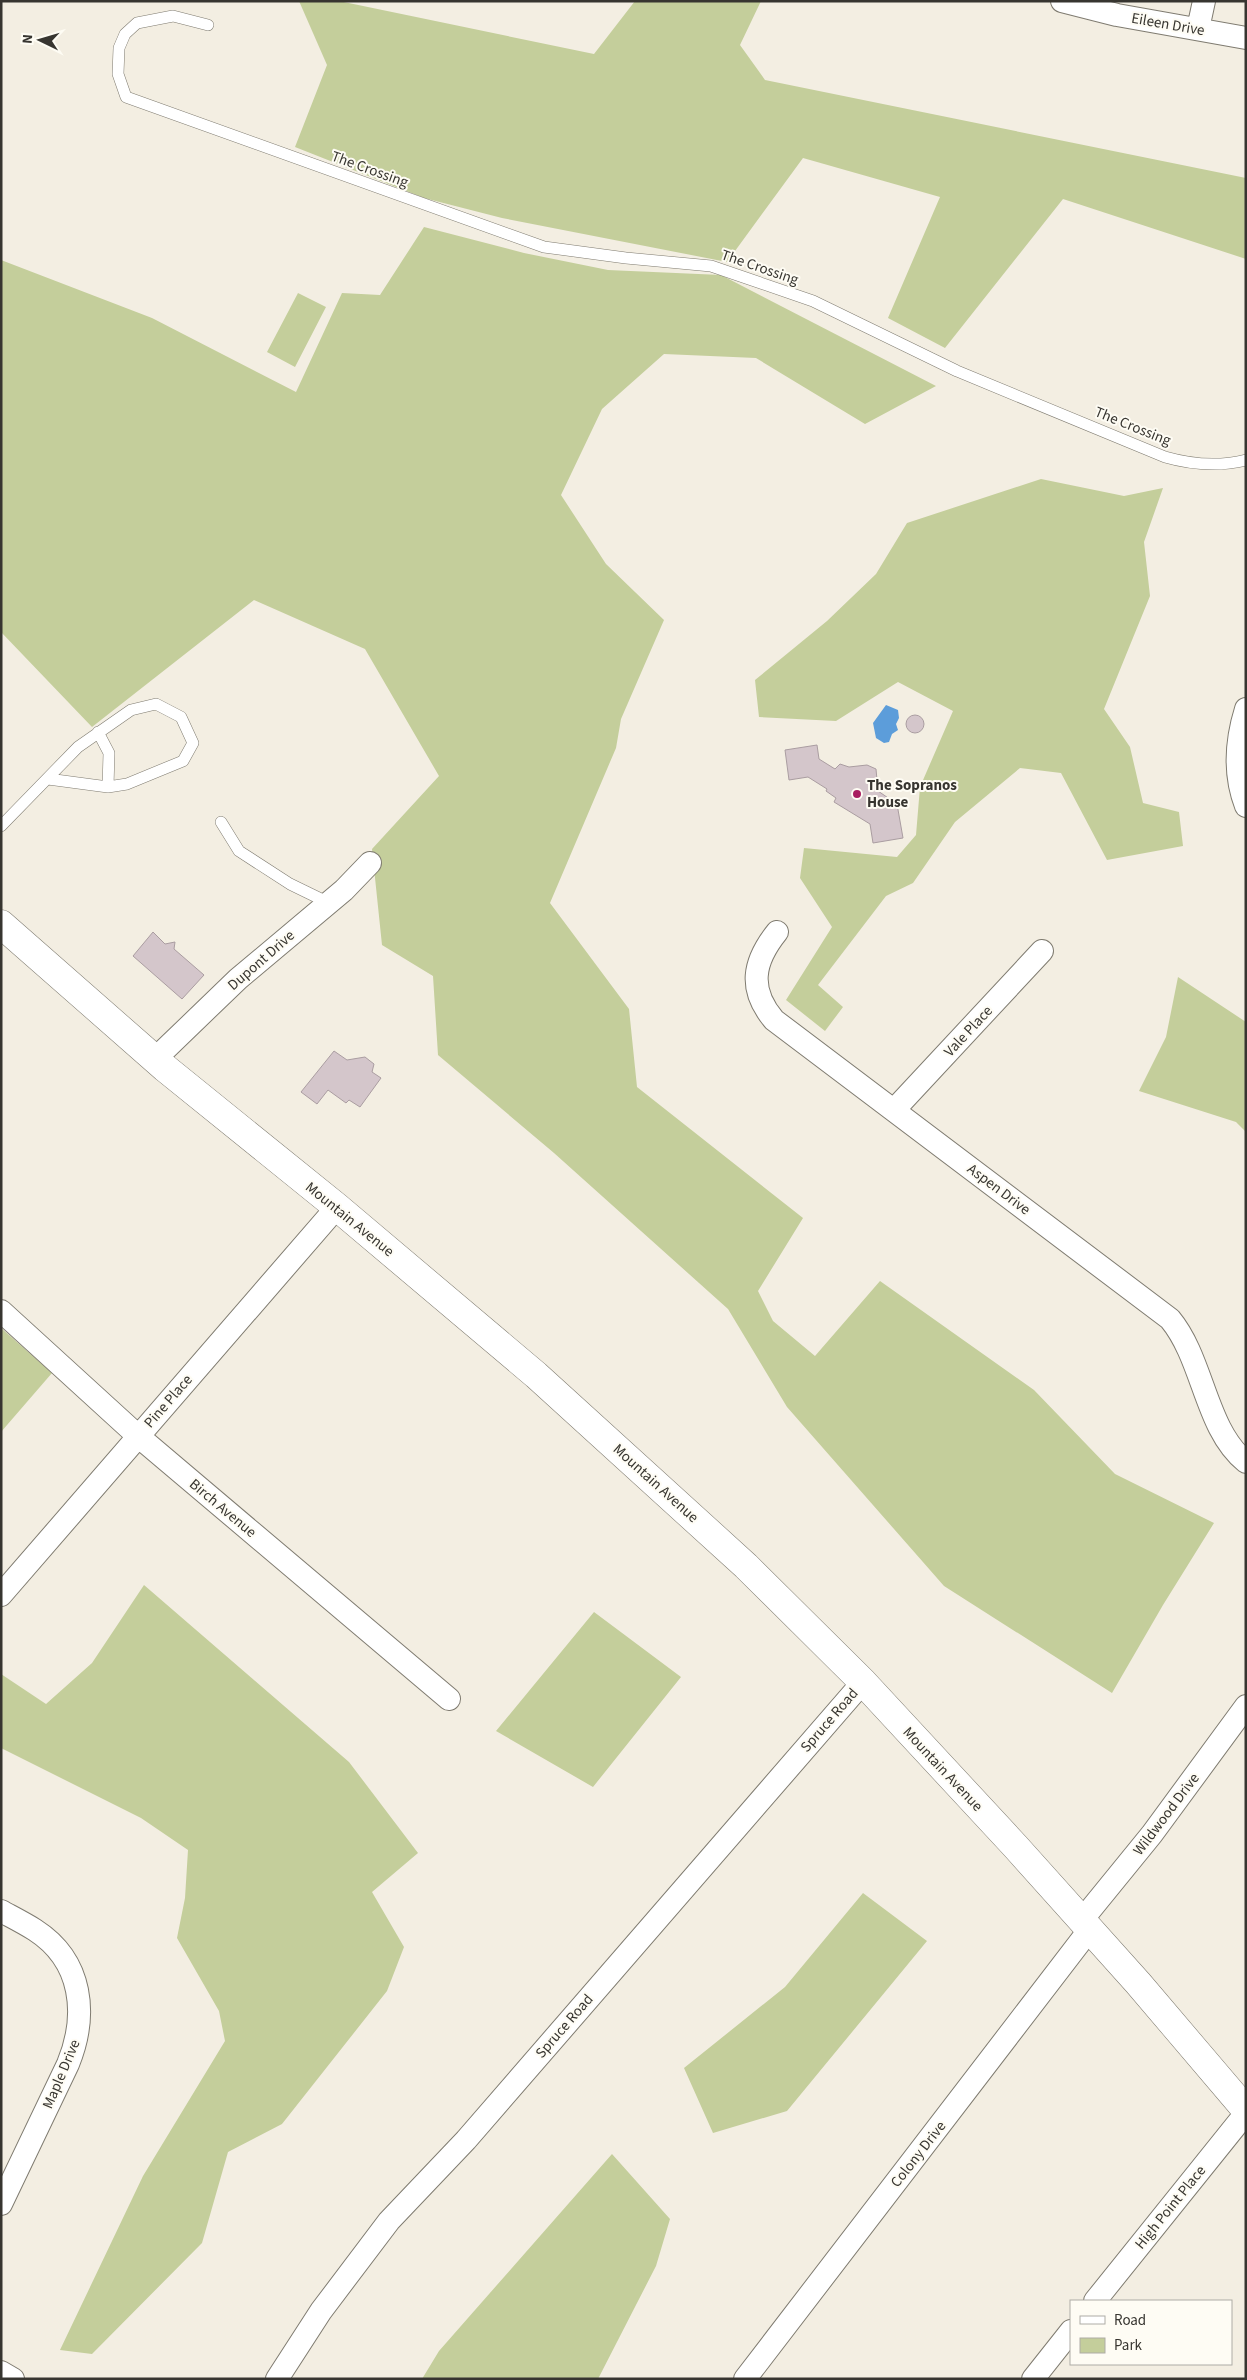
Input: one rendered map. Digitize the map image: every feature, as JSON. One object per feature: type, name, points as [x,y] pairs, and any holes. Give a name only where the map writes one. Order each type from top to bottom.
[{"type":"street","name":"Eileen Drive","points":[[1062,1],[1117,16],[1246,38]]},
{"type":"street","points":[[1198,29],[1204,1]]},
{"type":"street","points":[[1246,710],[1240,732],[1238,768],[1246,806]]},
{"type":"street","name":"Dupont Drive","points":[[155,1059],[238,979],[329,903],[370,863]]},
{"type":"street","name":"Mountain Avenue","points":[[1,924],[155,1059],[337,1207],[536,1375],[746,1566],[862,1682],[1086,1924],[1246,2112]]},
{"type":"street","name":"Aspen Drive","points":[[777,932],[760,960],[757,970],[758,990],[767,1012],[784,1027],[1170,1319],[1188,1346],[1220,1428],[1232,1448],[1246,1462]]},
{"type":"street","name":"Vale Place","points":[[894,1110],[1042,951]]},
{"type":"street","name":"Pine Place","points":[[1,1595],[337,1207]]},
{"type":"street","name":"Birch Avenue","points":[[1,1311],[138,1436],[449,1699]]},
{"type":"street","name":"Spruce Road","points":[[277,2379],[321,2311],[389,2221],[466,2140],[862,1682]]},
{"type":"street","name":"Wildwood Drive","points":[[1086,1924],[1246,1706]]},
{"type":"street","name":"Maple Drive","points":[[1,1911],[36,1930],[53,1944],[66,1961],[75,1981],[80,2002],[80,2023],[76,2044],[1,2204]]},
{"type":"street","name":"Colony Drive","points":[[745,2379],[1086,1924]]},
{"type":"street","name":"High Point Place","points":[[1096,2300],[1246,2112]]},
{"type":"street","points":[[1033,2379],[1070,2333]]},
{"type":"street","points":[[1,2372],[13,2379]]},
{"type":"lane","name":"The Crossing","points":[[208,25],[173,16],[137,22],[125,34],[118,48],[118,74],[126,97],[544,247],[626,258],[711,266],[813,301],[957,371],[1165,457],[1200,465],[1218,465],[1246,460]]},
{"type":"lane","points":[[1,826],[48,780],[78,747],[131,710],[156,704],[181,717],[193,744],[183,761],[127,784],[108,787],[48,780]]},
{"type":"lane","points":[[98,732],[108,753],[108,787]]},
{"type":"lane","points":[[221,822],[239,851],[290,884],[329,903]]},
{"type":"green space","points":[[299,1],[339,1],[594,54],[635,1],[761,1],[740,45],[765,80],[1246,178],[1246,259],[1063,199],[945,348],[888,318],[940,197],[803,158],[727,262],[502,218],[424,198],[295,147],[327,65]]},
{"type":"green space","points":[[424,227],[524,253],[608,270],[721,275],[936,386],[865,424],[756,358],[664,354],[602,409],[561,495],[606,564],[664,620],[621,719],[616,748],[550,903],[629,1009],[637,1087],[803,1218],[758,1291],[773,1321],[815,1356],[880,1281],[1034,1390],[1115,1474],[1214,1523],[1163,1605],[1112,1693],[944,1586],[787,1407],[728,1309],[554,1153],[438,1055],[433,976],[382,945],[372,849],[439,776],[365,649],[254,600],[92,727],[1,632],[1,260],[152,318],[296,392],[342,293],[380,295]]},
{"type":"green space","points":[[298,293],[326,307],[295,367],[267,352]]},
{"type":"green space","points":[[1041,479],[1124,496],[1163,488],[1144,542],[1150,596],[1104,709],[1130,747],[1143,803],[1179,812],[1183,846],[1107,860],[1061,773],[1020,768],[955,822],[913,883],[886,896],[818,985],[843,1007],[825,1031],[786,1000],[832,927],[800,878],[804,848],[897,857],[916,835],[920,787],[953,711],[898,682],[836,721],[759,717],[755,680],[827,621],[876,574],[907,523]]},
{"type":"green space","points":[[1178,977],[1246,1022],[1246,1132],[1236,1122],[1139,1091],[1166,1037]]},
{"type":"green space","points":[[1,1328],[52,1373],[1,1432]]},
{"type":"green space","points":[[144,1585],[349,1762],[418,1853],[372,1892],[404,1947],[387,1991],[282,2124],[228,2152],[202,2243],[92,2354],[60,2350],[143,2176],[225,2041],[219,2011],[177,1938],[185,1898],[188,1850],[141,1818],[1,1748],[1,1674],[46,1704],[92,1663]]},
{"type":"green space","points":[[594,1612],[681,1677],[593,1787],[496,1731]]},
{"type":"green space","points":[[863,1893],[927,1941],[787,2111],[713,2133],[684,2068],[785,1987]]},
{"type":"green space","points":[[612,2154],[670,2219],[656,2266],[598,2379],[422,2379],[439,2351]]},
{"type":"water","points":[[886,705],[898,710],[899,718],[896,724],[898,730],[892,734],[889,742],[884,743],[876,738],[873,723]]},
{"type":"building","points":[[911,715],[919,715],[924,720],[922,731],[911,733],[906,728],[906,720]]},
{"type":"building","name":"The Sopranos House","points":[[817,745],[819,759],[835,769],[840,764],[849,767],[867,765],[876,769],[878,791],[897,804],[903,838],[873,843],[870,824],[834,802],[836,798],[826,791],[827,789],[808,777],[789,780],[785,750]]},
{"type":"building","points":[[153,932],[165,944],[175,942],[174,949],[204,975],[182,999],[133,956]]},
{"type":"building","points":[[334,1051],[347,1060],[365,1057],[374,1064],[372,1072],[381,1078],[360,1107],[349,1100],[346,1103],[328,1090],[317,1104],[301,1092]]},
{"type":"place","name":"The Sopranos House","points":[[857,794]]}]
